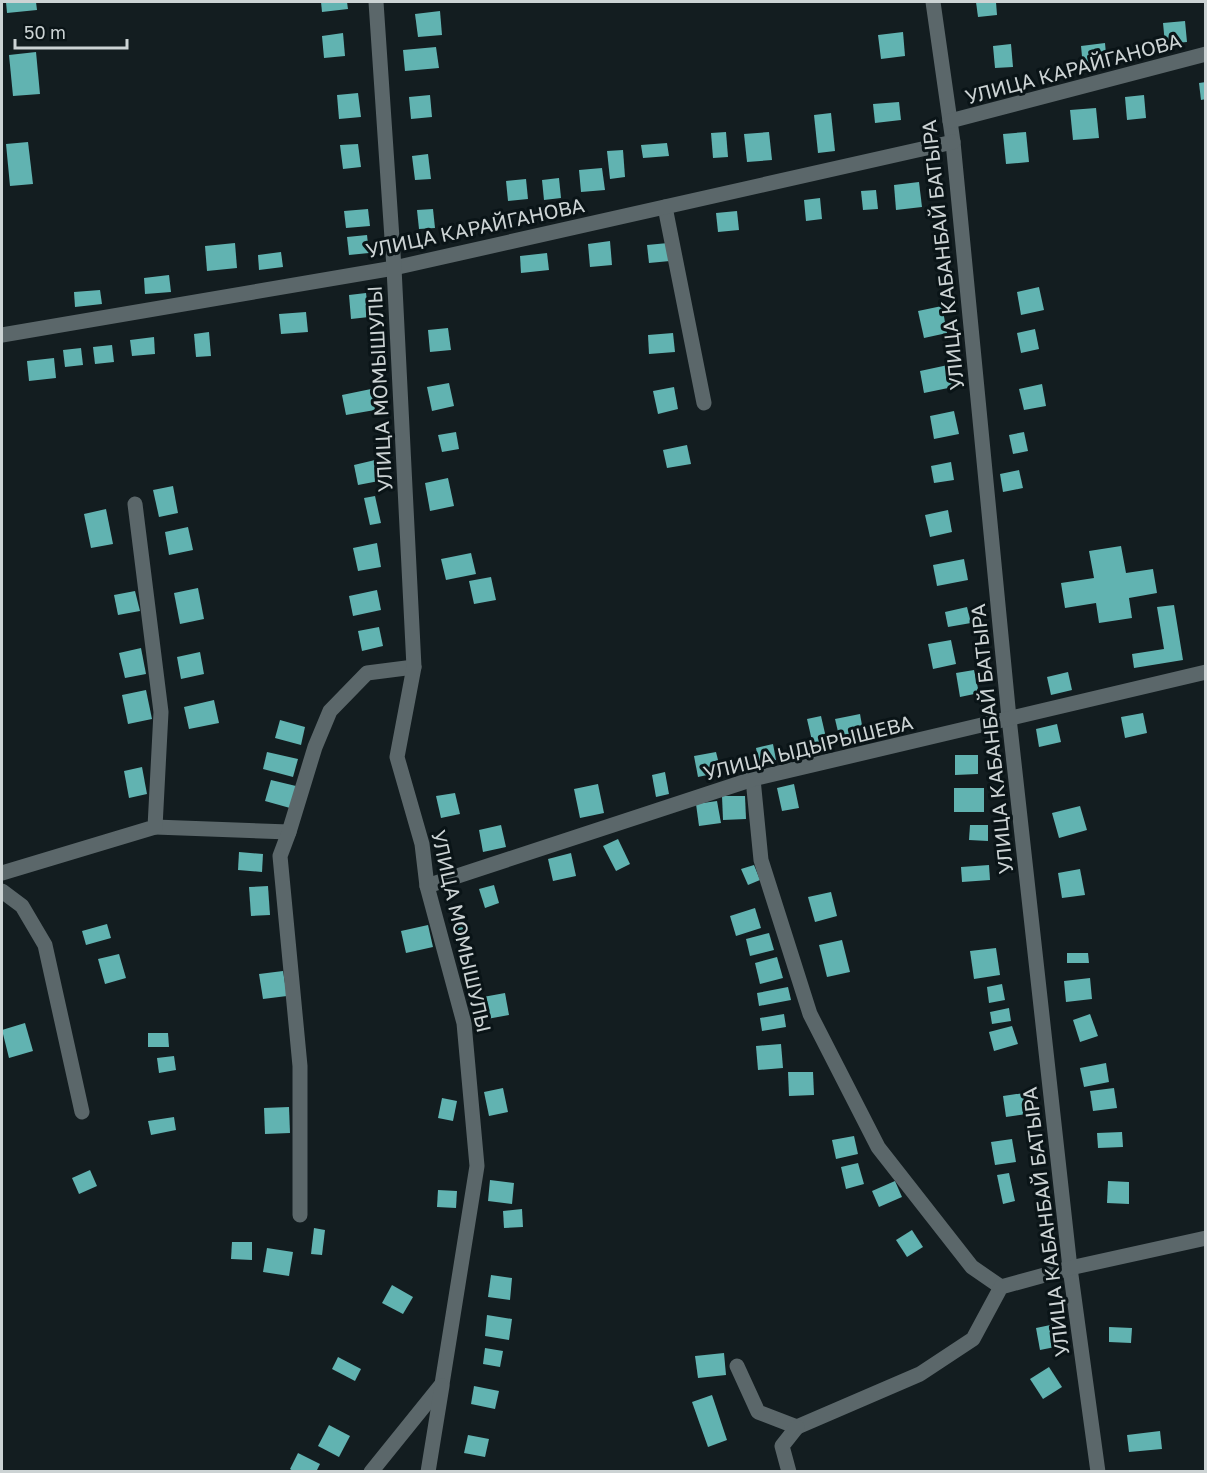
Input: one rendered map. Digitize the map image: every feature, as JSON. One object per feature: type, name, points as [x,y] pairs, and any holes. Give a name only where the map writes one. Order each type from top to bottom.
[{"type":"street","name":"УЛИЦА МОМЫШУЛЫ","points":[[376,2],[394,268],[414,667],[397,757],[422,844],[427,886],[464,1023],[477,1166],[428,1472]]},
{"type":"street","name":"УЛИЦА КАБАНБАЙ БАТЫРА","points":[[933,2],[953,142],[1009,718],[1070,1268],[1098,1472]]},
{"type":"street","name":"УЛИЦА КАРАЙГАНОВА","points":[[950,122],[1206,54]]},
{"type":"street","name":"УЛИЦА КАРАЙГАНОВА","points":[[2,335],[394,268],[953,142]]},
{"type":"street","points":[[665,207],[705,403]]},
{"type":"street","points":[[135,504],[161,712],[156,827]]},
{"type":"street","points":[[300,1215],[300,1066],[280,856],[290,832],[315,747],[330,711],[367,673],[414,667]]},
{"type":"street","name":"УЛИЦА ЫДЫРЫШЕВА","points":[[427,886],[753,779],[1206,672]]},
{"type":"street","points":[[753,779],[761,860],[810,1014],[878,1148],[972,1267],[1001,1287]]},
{"type":"street","points":[[2,873],[156,827],[290,832]]},
{"type":"street","points":[[2,891],[22,906],[45,945],[82,1112]]},
{"type":"street","points":[[789,1472],[782,1446],[797,1426],[920,1374],[973,1339],[1001,1287],[1070,1268],[1206,1238]]},
{"type":"street","points":[[737,1366],[758,1412],[797,1426]]},
{"type":"street","name":"УЛИЦА МОМЫШУЛЫ","points":[[371,1472],[442,1384]]},
{"type":"building","points":[[6,2],[36,2],[37,10],[7,13]]},
{"type":"building","points":[[321,2],[347,2],[348,9],[322,12]]},
{"type":"building","points":[[976,2],[996,2],[997,15],[978,17]]},
{"type":"building","points":[[440,11],[442,35],[418,37],[415,14]]},
{"type":"building","points":[[1185,21],[1187,42],[1165,44],[1163,23]]},
{"type":"building","points":[[903,32],[905,56],[881,59],[878,35]]},
{"type":"building","points":[[343,33],[345,56],[324,58],[322,36]]},
{"type":"building","points":[[1105,43],[1107,65],[1083,67],[1081,46]]},
{"type":"building","points":[[1011,44],[1013,67],[995,68],[993,46]]},
{"type":"building","points":[[436,47],[439,68],[405,71],[403,50]]},
{"type":"building","points":[[36,52],[40,94],[13,96],[9,55]]},
{"type":"building","points":[[1206,82],[1206,99],[1201,100],[1199,83]]},
{"type":"building","points":[[358,93],[361,117],[339,119],[337,95]]},
{"type":"building","points":[[430,95],[432,117],[411,119],[409,97]]},
{"type":"building","points":[[1144,95],[1146,118],[1127,120],[1125,97]]},
{"type":"building","points":[[899,102],[901,120],[875,123],[873,104]]},
{"type":"building","points":[[1096,108],[1099,138],[1073,140],[1070,110]]},
{"type":"building","points":[[831,113],[835,151],[818,153],[814,115]]},
{"type":"building","points":[[726,132],[728,157],[713,158],[711,133]]},
{"type":"building","points":[[769,132],[772,160],[747,162],[744,134]]},
{"type":"building","points":[[1026,132],[1029,162],[1006,164],[1003,134]]},
{"type":"building","points":[[28,142],[33,184],[10,186],[6,144]]},
{"type":"building","points":[[667,143],[669,156],[643,158],[641,145]]},
{"type":"building","points":[[358,144],[361,167],[343,169],[340,145]]},
{"type":"building","points":[[623,150],[625,177],[610,179],[607,151]]},
{"type":"building","points":[[428,154],[431,179],[415,180],[412,156]]},
{"type":"building","points":[[602,168],[605,190],[581,192],[579,170]]},
{"type":"building","points":[[559,178],[561,198],[544,200],[542,180]]},
{"type":"building","points":[[526,179],[528,199],[508,201],[506,181]]},
{"type":"building","points":[[919,182],[922,207],[896,210],[894,185]]},
{"type":"building","points":[[876,190],[878,209],[863,210],[861,191]]},
{"type":"building","points":[[820,198],[822,219],[806,221],[804,200]]},
{"type":"building","points":[[368,209],[370,226],[346,228],[344,211]]},
{"type":"building","points":[[433,209],[435,228],[419,229],[417,210]]},
{"type":"building","points":[[737,211],[739,230],[718,232],[716,213]]},
{"type":"building","points":[[367,235],[369,253],[349,255],[347,237]]},
{"type":"building","points":[[610,241],[612,265],[590,267],[588,244]]},
{"type":"building","points":[[235,243],[237,268],[207,271],[205,246]]},
{"type":"building","points":[[668,243],[670,261],[649,263],[647,245]]},
{"type":"building","points":[[281,252],[283,267],[259,270],[258,255]]},
{"type":"building","points":[[547,253],[549,270],[521,273],[520,256]]},
{"type":"building","points":[[169,275],[171,292],[145,294],[144,278]]},
{"type":"building","points":[[1039,287],[1044,310],[1021,315],[1017,292]]},
{"type":"building","points":[[100,290],[102,304],[75,307],[74,292]]},
{"type":"building","points":[[366,293],[369,317],[351,319],[349,295]]},
{"type":"building","points":[[942,306],[947,333],[924,338],[918,311]]},
{"type":"building","points":[[306,312],[308,332],[281,334],[279,314]]},
{"type":"building","points":[[448,328],[451,350],[430,352],[428,330]]},
{"type":"building","points":[[1035,329],[1039,349],[1021,353],[1017,333]]},
{"type":"building","points":[[209,332],[211,356],[196,357],[194,334]]},
{"type":"building","points":[[673,333],[675,352],[649,354],[648,335]]},
{"type":"building","points":[[154,337],[155,354],[132,356],[130,340]]},
{"type":"building","points":[[112,345],[114,362],[95,364],[93,347]]},
{"type":"building","points":[[81,348],[83,365],[65,367],[63,350]]},
{"type":"building","points":[[54,358],[56,378],[29,381],[27,361]]},
{"type":"building","points":[[948,365],[953,387],[924,393],[920,371]]},
{"type":"building","points":[[449,383],[454,406],[432,411],[427,387]]},
{"type":"building","points":[[1042,384],[1046,406],[1024,410],[1019,389]]},
{"type":"building","points":[[674,387],[678,409],[658,414],[653,391]]},
{"type":"building","points":[[371,389],[375,410],[346,415],[342,395]]},
{"type":"building","points":[[954,411],[959,434],[934,439],[930,416]]},
{"type":"building","points":[[456,432],[459,449],[442,452],[438,435]]},
{"type":"building","points":[[1024,432],[1028,451],[1013,454],[1009,435]]},
{"type":"building","points":[[687,445],[691,464],[667,468],[663,450]]},
{"type":"building","points":[[375,460],[379,481],[358,485],[354,465]]},
{"type":"building","points":[[951,462],[954,480],[934,483],[931,466]]},
{"type":"building","points":[[1019,470],[1023,488],[1003,492],[1000,474]]},
{"type":"building","points":[[448,478],[454,506],[430,511],[425,483]]},
{"type":"building","points":[[173,486],[178,513],[159,517],[153,490]]},
{"type":"building","points":[[375,496],[381,523],[370,525],[364,498]]},
{"type":"building","points":[[106,509],[113,544],[91,548],[84,514]]},
{"type":"building","points":[[948,510],[952,532],[930,537],[925,515]]},
{"type":"building","points":[[188,527],[193,550],[169,555],[165,532]]},
{"type":"building","points":[[377,543],[381,567],[358,571],[353,548]]},
{"type":"building","points":[[1121,546],[1126,573],[1153,569],[1157,593],[1129,598],[1132,618],[1099,623],[1096,603],[1065,608],[1061,583],[1094,578],[1089,551]]},
{"type":"building","points":[[471,553],[476,574],[446,580],[441,559]]},
{"type":"building","points":[[964,559],[968,580],[937,586],[933,565]]},
{"type":"building","points":[[491,577],[496,600],[474,604],[469,581]]},
{"type":"building","points":[[198,588],[204,619],[180,624],[174,593]]},
{"type":"building","points":[[377,590],[381,610],[353,616],[349,596]]},
{"type":"building","points":[[135,591],[140,611],[118,615],[114,595]]},
{"type":"building","points":[[1174,605],[1183,660],[1134,668],[1132,654],[1164,649],[1157,607]]},
{"type":"building","points":[[967,607],[971,623],[948,627],[945,612]]},
{"type":"building","points":[[379,627],[383,646],[362,651],[358,631]]},
{"type":"building","points":[[951,640],[956,664],[933,669],[928,644]]},
{"type":"building","points":[[141,648],[146,674],[125,678],[119,653]]},
{"type":"building","points":[[200,652],[204,674],[181,679],[177,657]]},
{"type":"building","points":[[974,670],[979,693],[960,697],[956,673]]},
{"type":"building","points":[[1068,672],[1072,690],[1051,695],[1047,677]]},
{"type":"building","points":[[146,690],[152,719],[128,724],[122,695]]},
{"type":"building","points":[[214,700],[219,723],[189,729],[184,707]]},
{"type":"building","points":[[1143,713],[1147,733],[1125,738],[1121,717]]},
{"type":"building","points":[[860,714],[863,731],[839,736],[835,719]]},
{"type":"building","points":[[821,716],[827,742],[813,745],[807,719]]},
{"type":"building","points":[[280,720],[305,727],[301,745],[275,738]]},
{"type":"building","points":[[1057,724],[1061,742],[1039,747],[1036,729]]},
{"type":"building","points":[[773,744],[776,760],[759,763],[756,748]]},
{"type":"building","points":[[267,752],[298,759],[293,777],[263,769]]},
{"type":"building","points":[[716,752],[721,772],[698,777],[694,756]]},
{"type":"building","points":[[955,755],[978,755],[978,774],[955,775]]},
{"type":"building","points":[[142,767],[147,794],[129,798],[124,771]]},
{"type":"building","points":[[665,772],[669,794],[656,797],[652,775]]},
{"type":"building","points":[[271,780],[296,786],[290,808],[265,801]]},
{"type":"building","points":[[598,784],[604,813],[580,818],[574,789]]},
{"type":"building","points":[[794,784],[799,808],[782,811],[777,788]]},
{"type":"building","points":[[954,788],[984,788],[984,812],[954,812]]},
{"type":"building","points":[[455,793],[460,814],[441,818],[436,796]]},
{"type":"building","points":[[722,796],[745,796],[746,819],[723,820]]},
{"type":"building","points":[[717,801],[721,823],[699,826],[696,804]]},
{"type":"building","points":[[1080,806],[1087,830],[1059,838],[1052,813]]},
{"type":"building","points":[[501,825],[506,847],[483,852],[479,830]]},
{"type":"building","points":[[970,825],[988,825],[988,841],[969,840]]},
{"type":"building","points":[[618,839],[630,864],[616,871],[603,846]]},
{"type":"building","points":[[239,852],[263,854],[262,872],[238,870]]},
{"type":"building","points":[[571,853],[576,876],[553,881],[548,859]]},
{"type":"building","points":[[754,865],[760,880],[748,885],[741,869]]},
{"type":"building","points":[[989,865],[990,880],[962,882],[961,867]]},
{"type":"building","points":[[1080,869],[1085,895],[1062,898],[1058,873]]},
{"type":"building","points":[[494,885],[499,903],[485,908],[479,889]]},
{"type":"building","points":[[268,886],[270,915],[251,916],[249,887]]},
{"type":"building","points":[[831,892],[837,916],[815,922],[808,897]]},
{"type":"building","points":[[755,908],[761,928],[736,936],[730,916]]},
{"type":"building","points":[[459,910],[464,933],[456,935],[451,912]]},
{"type":"building","points":[[107,924],[111,938],[86,945],[82,931]]},
{"type":"building","points":[[428,925],[433,947],[406,953],[401,931]]},
{"type":"building","points":[[769,933],[774,950],[750,956],[746,939]]},
{"type":"building","points":[[842,940],[850,972],[827,977],[819,945]]},
{"type":"building","points":[[996,948],[1000,975],[974,979],[970,951]]},
{"type":"building","points":[[1067,953],[1088,953],[1089,963],[1067,963]]},
{"type":"building","points":[[119,954],[126,978],[105,984],[98,959]]},
{"type":"building","points":[[777,957],[783,978],[760,984],[755,963]]},
{"type":"building","points":[[283,971],[287,996],[263,999],[259,974]]},
{"type":"building","points":[[1090,978],[1092,999],[1066,1002],[1064,981]]},
{"type":"building","points":[[1002,984],[1005,1000],[989,1003],[987,987]]},
{"type":"building","points":[[788,987],[791,1000],[759,1006],[757,993]]},
{"type":"building","points":[[505,993],[509,1015],[487,1019],[483,997]]},
{"type":"building","points":[[1009,1008],[1011,1021],[992,1024],[990,1012]]},
{"type":"building","points":[[784,1014],[786,1027],[762,1031],[760,1018]]},
{"type":"building","points":[[1090,1014],[1098,1036],[1080,1042],[1073,1020]]},
{"type":"building","points":[[25,1023],[33,1051],[9,1058],[2,1030]]},
{"type":"building","points":[[1012,1026],[1018,1044],[994,1051],[989,1032]]},
{"type":"building","points":[[148,1033],[168,1033],[169,1047],[148,1047]]},
{"type":"building","points":[[781,1044],[783,1068],[758,1070],[756,1046]]},
{"type":"building","points":[[174,1056],[176,1070],[159,1073],[157,1058]]},
{"type":"building","points":[[1106,1063],[1109,1082],[1084,1087],[1080,1068]]},
{"type":"building","points":[[788,1072],[813,1072],[814,1095],[789,1096]]},
{"type":"building","points":[[503,1088],[508,1112],[489,1116],[484,1092]]},
{"type":"building","points":[[1114,1088],[1117,1108],[1093,1111],[1090,1091]]},
{"type":"building","points":[[1031,1092],[1034,1113],[1006,1117],[1003,1096]]},
{"type":"building","points":[[442,1098],[457,1101],[453,1121],[438,1118]]},
{"type":"building","points":[[289,1107],[290,1133],[265,1134],[264,1108]]},
{"type":"building","points":[[174,1117],[176,1130],[151,1135],[148,1121]]},
{"type":"building","points":[[1122,1132],[1123,1147],[1098,1148],[1097,1133]]},
{"type":"building","points":[[854,1136],[858,1154],[836,1159],[832,1140]]},
{"type":"building","points":[[1012,1139],[1016,1162],[995,1165],[991,1142]]},
{"type":"building","points":[[858,1163],[864,1184],[846,1189],[841,1167]]},
{"type":"building","points":[[90,1170],[97,1186],[79,1194],[72,1178]]},
{"type":"building","points":[[1009,1173],[1015,1201],[1003,1204],[997,1175]]},
{"type":"building","points":[[490,1180],[514,1183],[512,1204],[488,1201]]},
{"type":"building","points":[[895,1181],[902,1197],[879,1207],[872,1191]]},
{"type":"building","points":[[1108,1181],[1129,1182],[1129,1204],[1107,1203]]},
{"type":"building","points":[[438,1190],[457,1191],[456,1208],[437,1207]]},
{"type":"building","points":[[522,1209],[523,1227],[504,1228],[503,1211]]},
{"type":"building","points":[[314,1228],[325,1230],[322,1255],[311,1254]]},
{"type":"building","points":[[912,1230],[923,1247],[907,1257],[896,1240]]},
{"type":"building","points":[[232,1242],[252,1242],[252,1260],[231,1259]]},
{"type":"building","points":[[267,1248],[293,1252],[289,1276],[263,1272]]},
{"type":"building","points":[[491,1275],[512,1278],[510,1300],[488,1297]]},
{"type":"building","points":[[392,1285],[413,1297],[403,1314],[382,1303]]},
{"type":"building","points":[[487,1315],[512,1319],[509,1340],[485,1336]]},
{"type":"building","points":[[1060,1323],[1065,1345],[1040,1350],[1036,1328]]},
{"type":"building","points":[[1109,1327],[1132,1328],[1131,1343],[1109,1342]]},
{"type":"building","points":[[485,1348],[503,1351],[500,1367],[483,1364]]},
{"type":"building","points":[[724,1353],[726,1375],[698,1378],[695,1356]]},
{"type":"building","points":[[338,1357],[361,1369],[355,1381],[332,1369]]},
{"type":"building","points":[[1049,1367],[1062,1387],[1043,1399],[1030,1379]]},
{"type":"building","points":[[474,1386],[499,1391],[495,1409],[471,1404]]},
{"type":"building","points":[[712,1395],[727,1440],[708,1447],[692,1402]]},
{"type":"building","points":[[329,1425],[350,1436],[339,1457],[318,1446]]},
{"type":"building","points":[[1160,1431],[1162,1449],[1129,1452],[1127,1435]]},
{"type":"building","points":[[468,1435],[489,1439],[485,1457],[464,1453]]},
{"type":"building","points":[[298,1453],[320,1464],[316,1472],[294,1472],[290,1469]]}]
